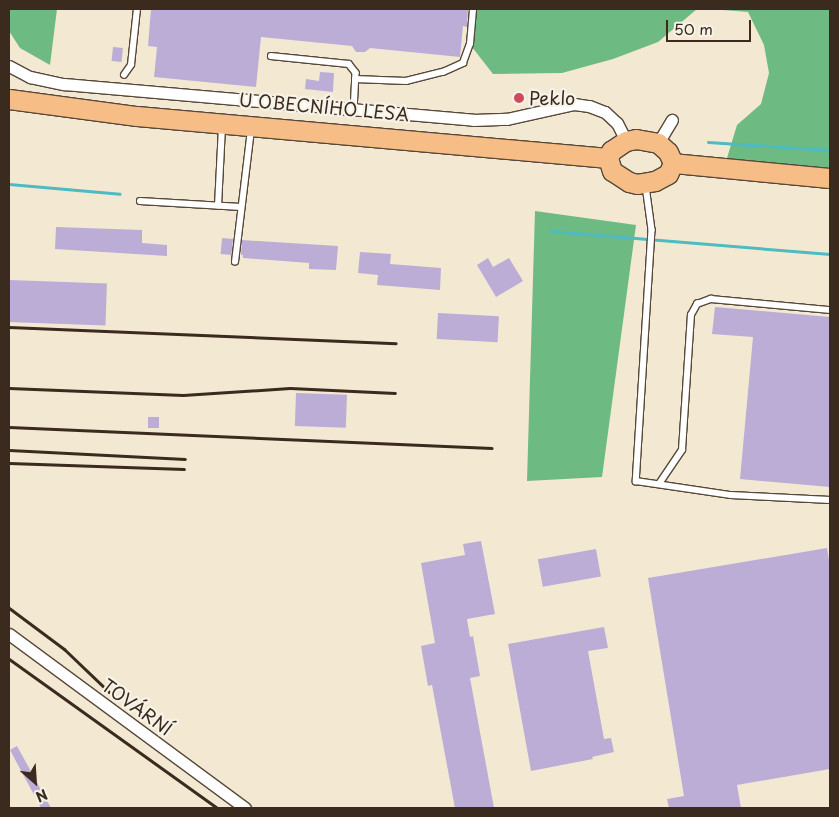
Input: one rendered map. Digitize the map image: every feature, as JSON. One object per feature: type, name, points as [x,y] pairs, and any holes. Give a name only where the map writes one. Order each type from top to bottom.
[{"type":"main road","name":"U OBECNÍHO LESA","points":[[9,99],[80,110],[252,127],[608,158]]},
{"type":"main road","points":[[648,140],[658,143],[668,152],[673,163],[668,174],[646,184],[629,182],[612,171],[608,158],[616,146],[626,141],[648,140]]},
{"type":"main road","points":[[673,163],[830,178]]},
{"type":"street","name":"U OBECNÍHO LESA","points":[[9,66],[30,77],[64,84],[493,121],[574,104],[589,106],[605,112],[617,123],[626,141]]},
{"type":"street","points":[[658,143],[672,120]]},
{"type":"street","name":"TOVÁRNÍ","points":[[9,634],[245,808]]},
{"type":"lane","points":[[124,75],[131,65],[137,9]]},
{"type":"lane","points":[[356,79],[406,81],[443,72],[463,63],[470,44],[473,9]]},
{"type":"lane","points":[[271,56],[349,64],[356,73],[354,110]]},
{"type":"lane","points":[[218,206],[222,124]]},
{"type":"lane","points":[[235,262],[252,127]]},
{"type":"lane","points":[[646,184],[652,230],[636,480],[761,498],[788,496],[830,500]]},
{"type":"lane","points":[[140,201],[241,207]]},
{"type":"lane","points":[[658,484],[682,450],[691,315],[697,304],[710,298],[830,310]]},
{"type":"green space","points":[[9,9],[57,9],[50,65],[20,48],[9,31]]},
{"type":"green space","points":[[476,9],[697,9],[658,42],[613,59],[562,73],[493,74],[472,47]]},
{"type":"green space","points":[[710,9],[830,9],[830,168],[746,163],[727,158],[737,125],[761,104],[769,73],[764,45],[748,12]]},
{"type":"green space","points":[[535,211],[636,225],[602,477],[527,481]]},
{"type":"building","points":[[151,9],[468,9],[467,27],[463,26],[460,57],[370,48],[365,52],[356,52],[352,46],[261,37],[256,87],[154,77],[157,47],[148,46]]},
{"type":"building","points":[[113,47],[123,48],[121,62],[112,61]]},
{"type":"building","points":[[320,72],[334,73],[333,92],[305,89],[306,79],[319,81]]},
{"type":"building","points":[[56,227],[142,230],[142,243],[167,245],[167,256],[55,249]]},
{"type":"building","points":[[222,238],[233,239],[232,255],[221,254]]},
{"type":"building","points":[[242,240],[338,246],[336,270],[309,269],[309,263],[243,258],[243,255],[241,255]]},
{"type":"building","points":[[360,252],[391,254],[390,264],[441,268],[440,290],[377,285],[378,275],[358,273]]},
{"type":"building","points":[[488,258],[493,267],[509,258],[523,281],[496,297],[477,265]]},
{"type":"building","points":[[9,280],[107,283],[105,325],[9,322]]},
{"type":"building","points":[[715,307],[830,317],[830,487],[740,479],[753,337],[712,334]]},
{"type":"building","points":[[438,313],[499,316],[498,342],[437,339]]},
{"type":"building","points":[[296,393],[347,395],[346,428],[295,426]]},
{"type":"building","points":[[148,417],[159,417],[159,428],[148,428]]},
{"type":"building","points":[[481,541],[495,614],[467,619],[470,637],[473,636],[480,676],[470,678],[494,808],[455,808],[432,685],[428,686],[421,646],[435,643],[421,563],[465,555],[463,544]]},
{"type":"building","points":[[827,548],[830,566],[830,769],[737,785],[741,808],[669,808],[667,799],[684,796],[648,578]]},
{"type":"building","points":[[596,549],[601,577],[543,587],[538,559]]},
{"type":"building","points":[[604,627],[608,648],[588,651],[604,739],[611,738],[614,752],[592,757],[593,759],[531,771],[508,644]]},
{"type":"building","points":[[17,746],[51,808],[41,808],[10,750]]},
{"type":"waterway","points":[[708,142],[830,150]]},
{"type":"waterway","points":[[9,184],[120,194]]},
{"type":"waterway","points":[[550,231],[830,254]]},
{"type":"railway","points":[[9,327],[396,343]]},
{"type":"railway","points":[[9,388],[183,395],[290,388],[395,393]]},
{"type":"railway","points":[[9,427],[492,448]]},
{"type":"railway","points":[[9,450],[185,459]]},
{"type":"railway","points":[[9,463],[184,469]]},
{"type":"railway","points":[[9,608],[64,649],[109,692]]},
{"type":"railway","points":[[9,659],[217,808]]},
{"type":"place","name":"Peklo","points":[[519,98]]}]
